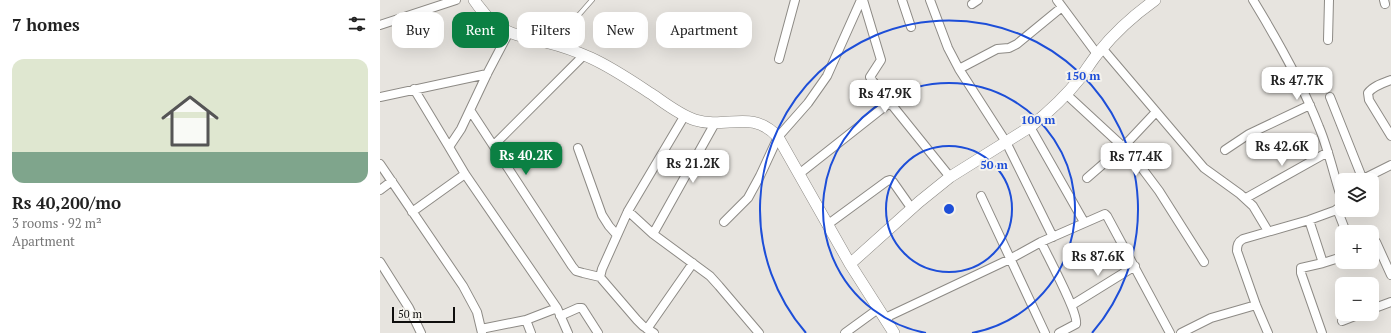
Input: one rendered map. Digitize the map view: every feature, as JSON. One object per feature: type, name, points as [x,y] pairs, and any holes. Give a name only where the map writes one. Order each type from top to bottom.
[{"type":"street","points":[[380,25],[456,0]]},
{"type":"street","points":[[474,0],[483,12]]},
{"type":"street","points":[[779,59],[795,0]]},
{"type":"street","points":[[862,0],[880,60],[870,77],[889,103],[950,177]]},
{"type":"street","points":[[724,222],[748,198],[778,137],[808,103],[826,76],[862,0]]},
{"type":"street","points":[[902,0],[911,28]]},
{"type":"street","points":[[930,0],[948,48],[959,69],[1006,142],[1053,237]]},
{"type":"street","points":[[850,264],[950,177],[1030,127],[1054,108],[1081,77],[1099,51],[1133,16],[1155,0]]},
{"type":"street","points":[[1253,0],[1278,42],[1310,105],[1328,152],[1335,176]]},
{"type":"street","points":[[1328,40],[1329,0]]},
{"type":"street","points":[[959,69],[998,49],[1009,48],[1017,44],[1059,3],[1099,51],[1156,112],[1204,168],[1246,198],[1259,213],[1268,231]]},
{"type":"street","points":[[509,32],[517,34]]},
{"type":"street","points":[[449,147],[461,129],[501,48]]},
{"type":"street","points":[[564,48],[584,55],[613,69],[685,115],[695,119],[715,123],[754,122],[772,131],[778,137],[850,264],[894,333]]},
{"type":"street","points":[[494,145],[584,55]]},
{"type":"street","points":[[380,97],[487,74]]},
{"type":"street","points":[[1391,80],[1375,86],[1368,93],[1369,100],[1391,136]]},
{"type":"street","points":[[414,89],[465,174],[558,312],[568,333]]},
{"type":"street","points":[[1066,94],[1132,155],[1160,191],[1204,262]]},
{"type":"street","points":[[1330,97],[1360,173]]},
{"type":"street","points":[[799,174],[889,103]]},
{"type":"street","points":[[1225,150],[1249,134],[1310,105]]},
{"type":"street","points":[[470,110],[576,271],[600,277],[637,320],[651,331],[693,263]]},
{"type":"street","points":[[1087,178],[1124,146],[1156,112]]},
{"type":"street","points":[[600,277],[628,212],[685,115]]},
{"type":"street","points":[[653,234],[715,123]]},
{"type":"street","points":[[1030,127],[1084,222]]},
{"type":"street","points":[[578,148],[602,215],[617,235]]},
{"type":"street","points":[[1246,198],[1328,152]]},
{"type":"street","points":[[380,164],[471,299],[477,312],[481,331],[558,312],[582,308],[598,333]]},
{"type":"street","points":[[1376,173],[1391,165]]},
{"type":"street","points":[[412,212],[465,174]]},
{"type":"street","points":[[827,225],[890,180],[912,209]]},
{"type":"street","points":[[380,190],[392,181]]},
{"type":"street","points":[[981,196],[1045,333]]},
{"type":"street","points":[[1268,333],[1256,305],[1237,251],[1238,242],[1268,231],[1309,220],[1335,210]]},
{"type":"street","points":[[628,212],[653,234],[693,263],[720,286],[759,333]]},
{"type":"street","points":[[845,333],[881,314],[1010,259],[1041,242],[1105,214],[1135,266],[1170,333]]},
{"type":"street","points":[[1309,220],[1323,263]]},
{"type":"street","points":[[1041,242],[1072,305],[1077,322],[1072,327],[1060,333]]},
{"type":"street","points":[[1379,249],[1391,275]]},
{"type":"street","points":[[1322,333],[1300,270],[1304,266],[1335,259]]},
{"type":"street","points":[[380,262],[408,308],[421,333]]},
{"type":"street","points":[[1072,305],[1135,266]]},
{"type":"street","points":[[1379,306],[1391,302]]},
{"type":"street","points":[[1181,333],[1211,318],[1256,305]]},
{"type":"street","points":[[526,320],[531,333]]},
{"type":"lane","points":[[581,12],[592,0]]}]
